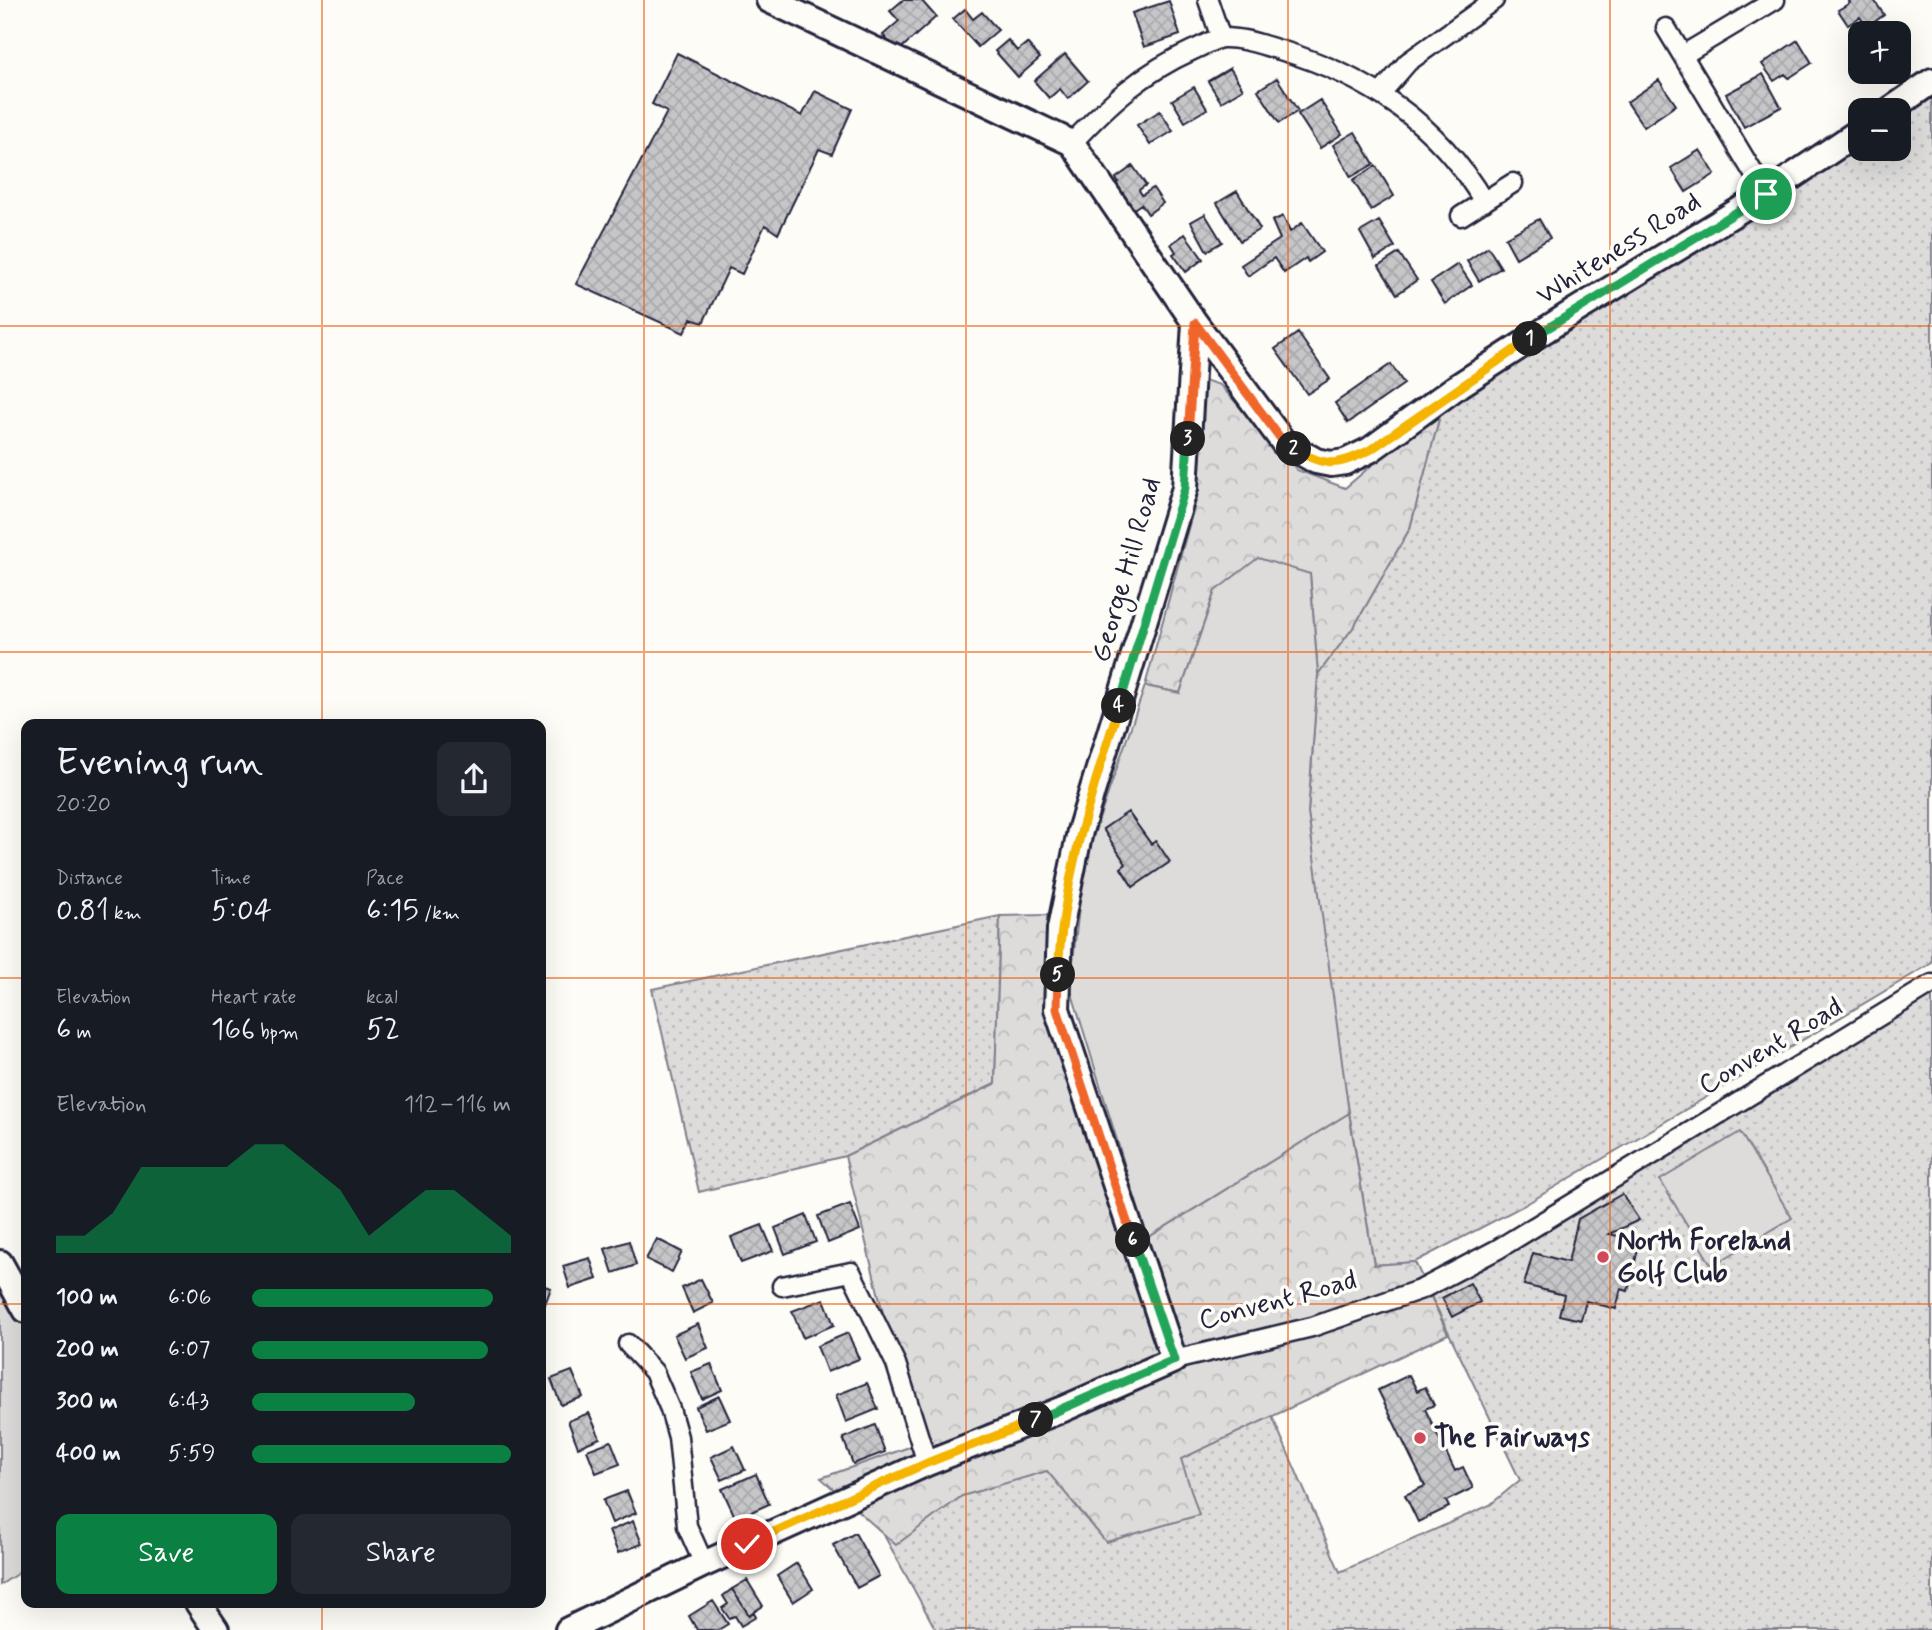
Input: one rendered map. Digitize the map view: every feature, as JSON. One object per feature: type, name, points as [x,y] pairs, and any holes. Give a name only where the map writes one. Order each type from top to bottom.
[{"type":"street","points":[[769,0],[1072,144],[1195,323]]},
{"type":"street","points":[[1208,0],[1221,38]]},
{"type":"street","points":[[1382,92],[1408,62],[1494,0]]},
{"type":"street","points":[[1683,55],[1774,0]]},
{"type":"street","points":[[1666,28],[1766,194]]},
{"type":"street","points":[[1072,144],[1109,103],[1157,66],[1221,38],[1256,43],[1302,57],[1382,92],[1437,139],[1470,178],[1483,202]]},
{"type":"street","points":[[1907,98],[1932,81]]},
{"type":"street","name":"Whiteness Road","points":[[1195,323],[1284,443],[1316,461],[1345,462],[1370,450],[1455,388],[1766,194],[1848,139]]},
{"type":"street","points":[[1461,216],[1513,183]]},
{"type":"street","name":"George Hill Road","points":[[1174,1360],[1057,1009],[1060,929],[1080,831],[1185,488],[1195,323]]},
{"type":"street","name":"Convent Road","points":[[568,1630],[704,1564],[927,1463],[1063,1409],[1174,1360],[1312,1327],[1422,1289],[1498,1249],[1932,984]]},
{"type":"street","points":[[0,1263],[21,1301]]},
{"type":"street","points":[[782,1286],[851,1272],[896,1364],[927,1463]]},
{"type":"street","points":[[628,1344],[654,1372],[670,1409],[678,1437],[687,1526],[704,1564]]},
{"type":"street","points":[[201,1608],[216,1630]]},
{"type":"green space","name":"North Foreland Golf Club","points":[[1932,88],[1932,963],[1523,1206],[1415,1262],[1374,1265],[1336,1032],[1308,813],[1318,674],[1355,625],[1410,528],[1443,404],[1571,318],[1629,294],[1848,145],[1848,161],[1911,161],[1911,103]]},
{"type":"green space","points":[[1204,380],[1220,385],[1297,470],[1345,488],[1443,404],[1410,528],[1355,625],[1318,674],[1310,574],[1215,591],[1180,693],[1145,686],[1197,496]]},
{"type":"green space","points":[[1258,558],[1310,574],[1318,674],[1308,813],[1349,1113],[1147,1238],[1070,987],[1084,863],[1145,686],[1180,693],[1215,591]],"holes":[[[1128,812],[1151,844],[1156,842],[1133,887],[1121,869],[1126,864],[1103,829]]]},
{"type":"green space","points":[[1047,915],[1051,1017],[1128,1250],[1349,1113],[1374,1265],[1415,1262],[1448,1334],[1181,1459],[1199,1515],[1106,1542],[1047,1471],[962,1496],[896,1545],[821,1478],[915,1445],[845,1156],[995,1084],[1000,916]]},
{"type":"green space","points":[[1000,916],[995,1084],[845,1156],[699,1192],[652,989]]},
{"type":"green space","name":"North Foreland Golf Club","points":[[1932,990],[1932,1630],[936,1630],[868,1506],[917,1474],[1180,1459],[1272,1416],[1340,1572],[1490,1505],[1520,1480],[1430,1294]]},
{"type":"green space","points":[[1740,1132],[1792,1218],[1712,1266],[1660,1180]]},
{"type":"green space","points":[[5,1285],[21,1315],[21,1571],[0,1585],[0,1287]]},
{"type":"building","points":[[903,0],[921,0],[936,17],[897,52],[883,35],[899,21],[890,11]]},
{"type":"building","points":[[1848,0],[1874,0],[1884,15],[1876,21],[1863,21],[1860,17],[1848,21],[1848,25],[1838,10],[1850,3]]},
{"type":"building","points":[[1169,1],[1180,35],[1144,47],[1132,13]]},
{"type":"building","points":[[965,9],[973,19],[982,12],[998,30],[978,47],[953,19]]},
{"type":"building","points":[[1008,40],[1017,51],[1027,43],[1040,58],[1018,77],[995,51]]},
{"type":"building","points":[[1798,40],[1812,63],[1789,78],[1785,74],[1774,81],[1762,64]]},
{"type":"building","points":[[677,53],[802,116],[815,91],[852,109],[832,154],[819,149],[778,234],[765,225],[742,274],[729,268],[703,323],[691,319],[684,333],[576,284],[667,112],[652,104]]},
{"type":"building","points":[[1065,54],[1088,81],[1068,99],[1060,89],[1049,98],[1034,81]]},
{"type":"building","points":[[1230,68],[1243,89],[1221,102],[1208,81]]},
{"type":"building","points":[[1763,74],[1781,107],[1744,127],[1726,94]]},
{"type":"building","points":[[1277,78],[1298,111],[1279,123],[1258,90]]},
{"type":"building","points":[[1659,80],[1676,105],[1644,127],[1627,102]]},
{"type":"building","points":[[1194,87],[1207,109],[1185,122],[1172,100]]},
{"type":"building","points":[[1320,100],[1342,134],[1320,148],[1298,114]]},
{"type":"building","points":[[1160,111],[1173,131],[1150,145],[1137,125]]},
{"type":"building","points":[[1355,132],[1374,164],[1351,177],[1333,145]]},
{"type":"building","points":[[1700,150],[1715,174],[1686,192],[1671,168]]},
{"type":"building","points":[[1133,166],[1146,185],[1139,190],[1142,195],[1153,188],[1163,203],[1148,214],[1141,204],[1129,212],[1111,186],[1118,182],[1116,178]]},
{"type":"building","points":[[1376,166],[1394,196],[1371,210],[1353,180]]},
{"type":"building","points":[[1237,191],[1260,229],[1240,241],[1217,203]]},
{"type":"building","points":[[1205,214],[1222,242],[1207,251],[1191,222]]},
{"type":"building","points":[[1283,216],[1290,232],[1302,223],[1322,252],[1308,262],[1306,258],[1284,273],[1274,258],[1248,276],[1241,265],[1280,239],[1272,221]]},
{"type":"building","points":[[1539,219],[1550,238],[1516,258],[1505,238]]},
{"type":"building","points":[[1379,221],[1395,247],[1375,259],[1360,232]]},
{"type":"building","points":[[1185,234],[1203,259],[1186,272],[1173,254],[1176,252],[1171,244]]},
{"type":"building","points":[[1488,247],[1501,268],[1479,281],[1467,261]]},
{"type":"building","points":[[1399,253],[1417,280],[1397,294],[1379,266]]},
{"type":"building","points":[[1458,264],[1472,285],[1445,304],[1431,282]]},
{"type":"building","points":[[1298,333],[1330,379],[1307,394],[1275,349]]},
{"type":"building","points":[[1391,364],[1404,384],[1348,423],[1335,403]]},
{"type":"building","points":[[1128,812],[1151,844],[1156,841],[1170,862],[1133,887],[1121,868],[1126,864],[1103,829]]},
{"type":"building","name":"North Foreland Golf Club","points":[[1622,1194],[1639,1220],[1609,1234],[1640,1241],[1628,1291],[1621,1289],[1616,1309],[1586,1301],[1581,1320],[1559,1315],[1564,1295],[1524,1285],[1533,1253],[1568,1262],[1578,1219]]},
{"type":"building","points":[[850,1204],[860,1230],[828,1243],[818,1216]]},
{"type":"building","points":[[806,1215],[816,1242],[785,1254],[775,1228]]},
{"type":"building","points":[[762,1225],[773,1251],[741,1263],[731,1237]]},
{"type":"building","points":[[657,1239],[682,1252],[672,1272],[646,1259]]},
{"type":"building","points":[[629,1241],[636,1265],[613,1273],[605,1249]]},
{"type":"building","points":[[590,1258],[597,1279],[570,1288],[563,1266]]},
{"type":"building","points":[[701,1279],[713,1303],[693,1313],[682,1288]]},
{"type":"building","points":[[1470,1283],[1480,1302],[1452,1317],[1442,1298]]},
{"type":"building","points":[[546,1286],[551,1288],[546,1302]]},
{"type":"building","points":[[824,1299],[834,1325],[803,1338],[792,1311]]},
{"type":"building","points":[[698,1324],[708,1348],[685,1358],[674,1335]]},
{"type":"building","points":[[848,1333],[859,1359],[827,1372],[817,1346]]},
{"type":"building","points":[[711,1364],[722,1390],[702,1399],[691,1372]]},
{"type":"building","points":[[572,1371],[583,1397],[561,1405],[551,1379]]},
{"type":"building","name":"The Fairways","points":[[1409,1375],[1417,1391],[1425,1387],[1434,1405],[1425,1409],[1455,1471],[1463,1467],[1473,1488],[1446,1501],[1449,1507],[1418,1522],[1405,1495],[1425,1486],[1378,1390]]},
{"type":"building","points":[[867,1383],[878,1409],[846,1422],[836,1395]]},
{"type":"building","points":[[719,1396],[730,1420],[706,1430],[696,1407]]},
{"type":"building","points":[[589,1413],[600,1438],[578,1447],[568,1421]]},
{"type":"building","points":[[875,1425],[885,1452],[853,1464],[843,1438]]},
{"type":"building","points":[[611,1441],[620,1464],[596,1473],[587,1450]]},
{"type":"building","points":[[734,1446],[745,1470],[722,1480],[711,1457]]},
{"type":"building","points":[[756,1474],[769,1504],[736,1519],[722,1489]]},
{"type":"building","points":[[627,1491],[636,1513],[612,1523],[603,1500]]},
{"type":"building","points":[[633,1521],[642,1544],[618,1553],[609,1531]]},
{"type":"building","points":[[855,1533],[879,1576],[857,1588],[833,1545]]},
{"type":"building","points":[[797,1563],[813,1589],[793,1602],[777,1576]]},
{"type":"building","points":[[747,1580],[763,1606],[749,1615],[732,1589]]},
{"type":"building","points":[[732,1589],[749,1615],[753,1612],[756,1617],[741,1626],[735,1616],[729,1618],[722,1608],[728,1604],[723,1596]]},
{"type":"building","points":[[713,1601],[728,1624],[718,1630],[697,1630],[689,1616]]},
{"type":"place","name":"North Foreland Golf Club","points":[[1603,1257]]},
{"type":"place","name":"The Fairways","points":[[1420,1438]]},
{"type":"route","points":[[747,1544],[927,1463],[1063,1409],[1174,1360],[1057,1009],[1060,929],[1080,831],[1185,488],[1195,323],[1284,443],[1316,461],[1337,464],[1370,450],[1455,388],[1766,194]]}]
